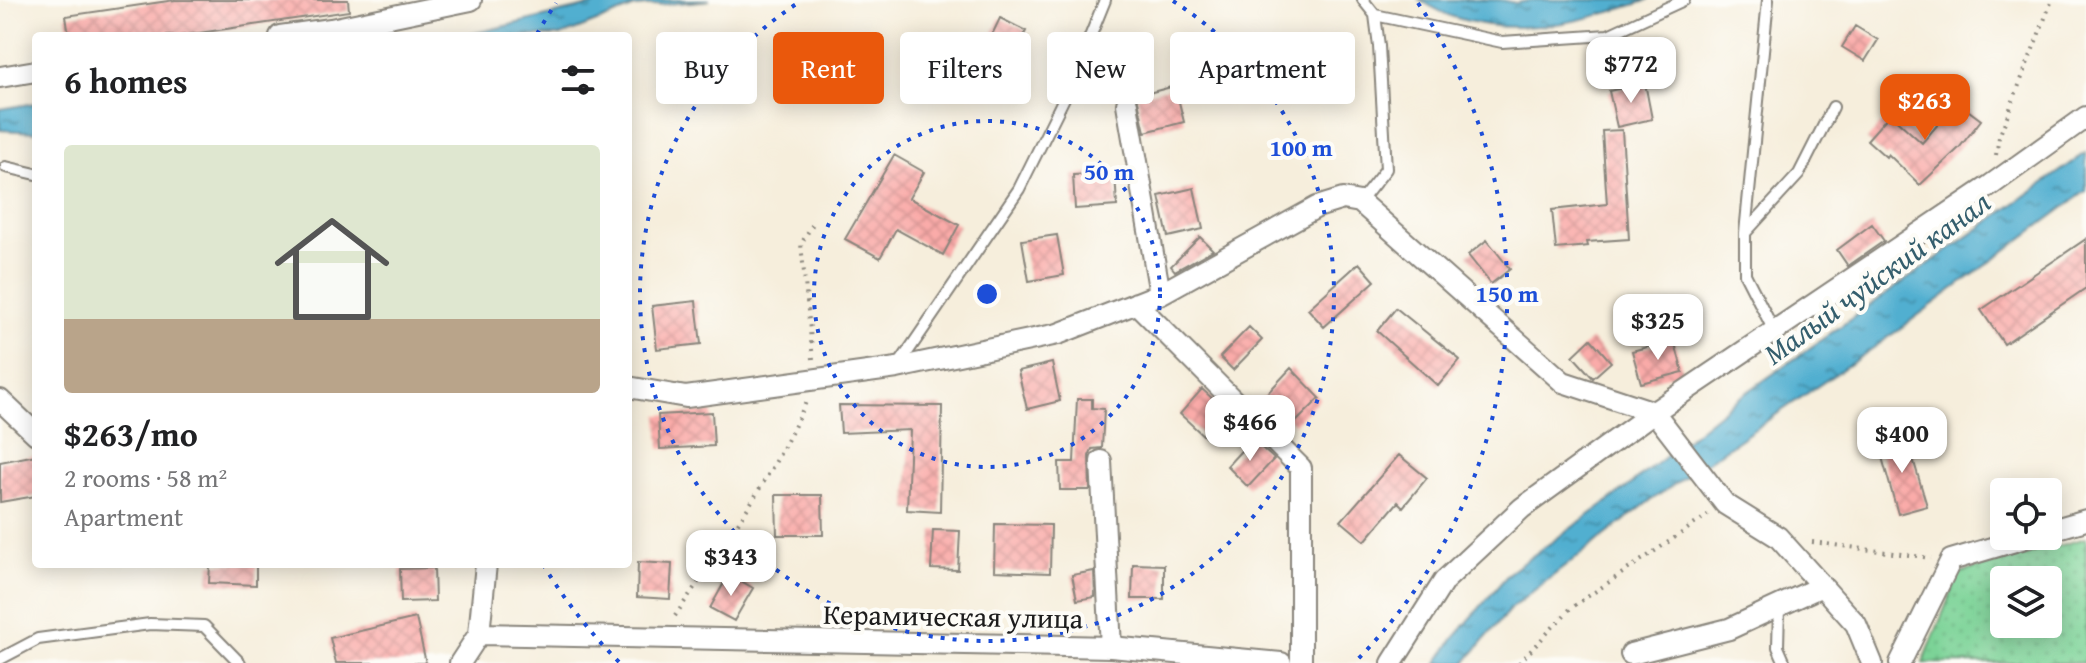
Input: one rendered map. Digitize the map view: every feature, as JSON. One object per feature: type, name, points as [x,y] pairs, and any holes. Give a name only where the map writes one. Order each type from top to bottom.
[{"type":"street","points":[[309,32],[471,0]]},
{"type":"street","points":[[0,77],[32,72]]},
{"type":"street","points":[[1127,104],[1160,294]]},
{"type":"street","points":[[1392,663],[1444,581],[1522,508],[1654,412],[1991,185],[2086,117]]},
{"type":"street","points":[[632,388],[686,397],[897,368],[1058,334],[1160,294],[1317,207],[1343,199],[1360,202],[1563,382],[1654,412],[1720,497],[1778,537],[1856,624],[1872,663]]},
{"type":"street","points":[[1136,303],[1301,468],[1301,663]]},
{"type":"street","points":[[0,400],[32,430]]},
{"type":"street","points":[[1101,461],[1111,647]]},
{"type":"street","points":[[2062,527],[2086,520]]},
{"type":"street","points":[[1900,663],[1951,560],[1990,548]]},
{"type":"street","points":[[460,663],[479,634],[486,568]]},
{"type":"street","points":[[1631,654],[1729,629],[1822,586]]},
{"type":"street","name":"Керамическая улица","points":[[479,634],[1111,647],[1281,663]]},
{"type":"lane","points":[[897,368],[1019,189],[1071,84],[1105,0]]},
{"type":"lane","points":[[1360,202],[1386,169],[1375,15],[1363,0]]},
{"type":"lane","points":[[1375,15],[1502,42],[1608,35],[1684,0]]},
{"type":"lane","points":[[1768,0],[1745,233],[1745,274],[1774,331]]},
{"type":"lane","points":[[1745,233],[1799,174],[1833,107]]},
{"type":"lane","points":[[6,167],[32,173]]},
{"type":"lane","points":[[1779,606],[1778,647],[1785,663]]},
{"type":"lane","points":[[0,659],[38,639],[150,624],[204,626],[240,663]]},
{"type":"path","points":[[1991,185],[1999,137],[2052,0]]},
{"type":"path","points":[[659,638],[725,542],[791,436],[816,379],[801,244],[814,222]]},
{"type":"path","points":[[1519,663],[1571,608],[1720,497]]},
{"type":"path","points":[[1778,537],[1951,560]]},
{"type":"green space","points":[[2086,538],[2086,663],[1923,663],[1959,573],[2042,550],[2062,550],[2062,545]]},
{"type":"water","points":[[615,0],[710,0],[635,7],[571,32],[480,32]]},
{"type":"water","points":[[1420,0],[1500,0],[1516,3],[1535,0],[1649,0],[1552,25],[1503,27],[1449,15]]},
{"type":"water","points":[[32,104],[32,132],[0,130],[0,109]]},
{"type":"water","points":[[2086,153],[2086,191],[1882,342],[1647,503],[1510,609],[1465,663],[1437,663],[1510,572],[1620,493],[1729,405]]},
{"type":"building","points":[[175,0],[348,0],[349,11],[206,32],[68,32],[66,16]]},
{"type":"building","points":[[1000,18],[1026,31],[1026,32],[993,32]]},
{"type":"building","points":[[1855,26],[1878,40],[1865,61],[1842,47]]},
{"type":"building","points":[[1645,83],[1652,119],[1617,127],[1609,91]]},
{"type":"building","points":[[1170,87],[1170,104],[1180,104],[1184,122],[1145,132],[1139,104],[1154,104],[1154,92]]},
{"type":"building","points":[[1957,102],[1981,120],[1959,148],[1920,185],[1888,154],[1886,157],[1867,140],[1890,114],[1922,143]]},
{"type":"building","points":[[1622,130],[1629,239],[1587,242],[1588,246],[1556,249],[1552,210],[1607,204],[1602,131]]},
{"type":"building","points":[[894,155],[924,172],[909,198],[959,225],[943,255],[896,229],[880,258],[845,239]]},
{"type":"building","points":[[1115,173],[1117,206],[1075,209],[1073,175]]},
{"type":"building","points":[[1194,188],[1203,229],[1168,237],[1159,196]]},
{"type":"building","points":[[1872,224],[1884,241],[1848,266],[1837,250]]},
{"type":"building","points":[[1057,235],[1064,275],[1029,281],[1022,240]]},
{"type":"building","points":[[1200,237],[1213,250],[1175,271],[1171,266]]},
{"type":"building","points":[[2086,239],[2086,288],[2004,344],[1981,310]]},
{"type":"building","points":[[1487,240],[1510,269],[1491,284],[1468,255]]},
{"type":"building","points":[[1359,263],[1375,281],[1324,327],[1308,309]]},
{"type":"building","points":[[696,301],[701,344],[657,349],[652,306]]},
{"type":"building","points":[[1396,308],[1460,360],[1438,386],[1377,331]]},
{"type":"building","points":[[1249,327],[1262,340],[1233,370],[1220,357]]},
{"type":"building","points":[[1591,339],[1611,362],[1593,378],[1573,356]]},
{"type":"building","points":[[1674,340],[1683,372],[1641,383],[1632,351]]},
{"type":"building","points":[[1052,363],[1060,401],[1027,409],[1018,371]]},
{"type":"building","points":[[1291,368],[1320,398],[1294,424],[1262,399]]},
{"type":"building","points":[[1202,389],[1227,412],[1205,437],[1180,414]]},
{"type":"building","points":[[1077,399],[1092,399],[1092,408],[1104,409],[1102,448],[1092,449],[1089,456],[1090,490],[1060,490],[1059,462],[1074,462]]},
{"type":"building","points":[[839,405],[942,406],[940,512],[907,510],[910,430],[841,433]]},
{"type":"building","points":[[712,412],[714,446],[660,449],[658,415]]},
{"type":"building","points":[[1906,435],[1927,506],[1898,514],[1878,443]]},
{"type":"building","points":[[1252,439],[1274,459],[1248,487],[1227,466]]},
{"type":"building","points":[[1399,455],[1427,478],[1403,507],[1398,502],[1365,541],[1341,521]]},
{"type":"building","points":[[32,456],[32,497],[0,502],[0,462]]},
{"type":"building","points":[[776,495],[822,495],[823,535],[777,535]]},
{"type":"building","points":[[995,524],[1051,525],[1050,573],[994,571]]},
{"type":"building","points":[[933,530],[960,531],[958,570],[931,569]]},
{"type":"building","points":[[638,562],[672,564],[670,599],[637,597]]},
{"type":"building","points":[[1133,564],[1164,565],[1164,599],[1132,599]]},
{"type":"building","points":[[210,568],[256,568],[256,585],[209,583]]},
{"type":"building","points":[[434,568],[435,601],[401,602],[400,569]]},
{"type":"building","points":[[1094,571],[1095,597],[1077,600],[1072,575]]},
{"type":"building","points":[[729,574],[753,588],[734,621],[710,608]]},
{"type":"building","points":[[416,618],[426,663],[336,663],[330,638]]},
{"type":"water label","name":"Малый чуйский канал","points":[[1877,278]]}]
